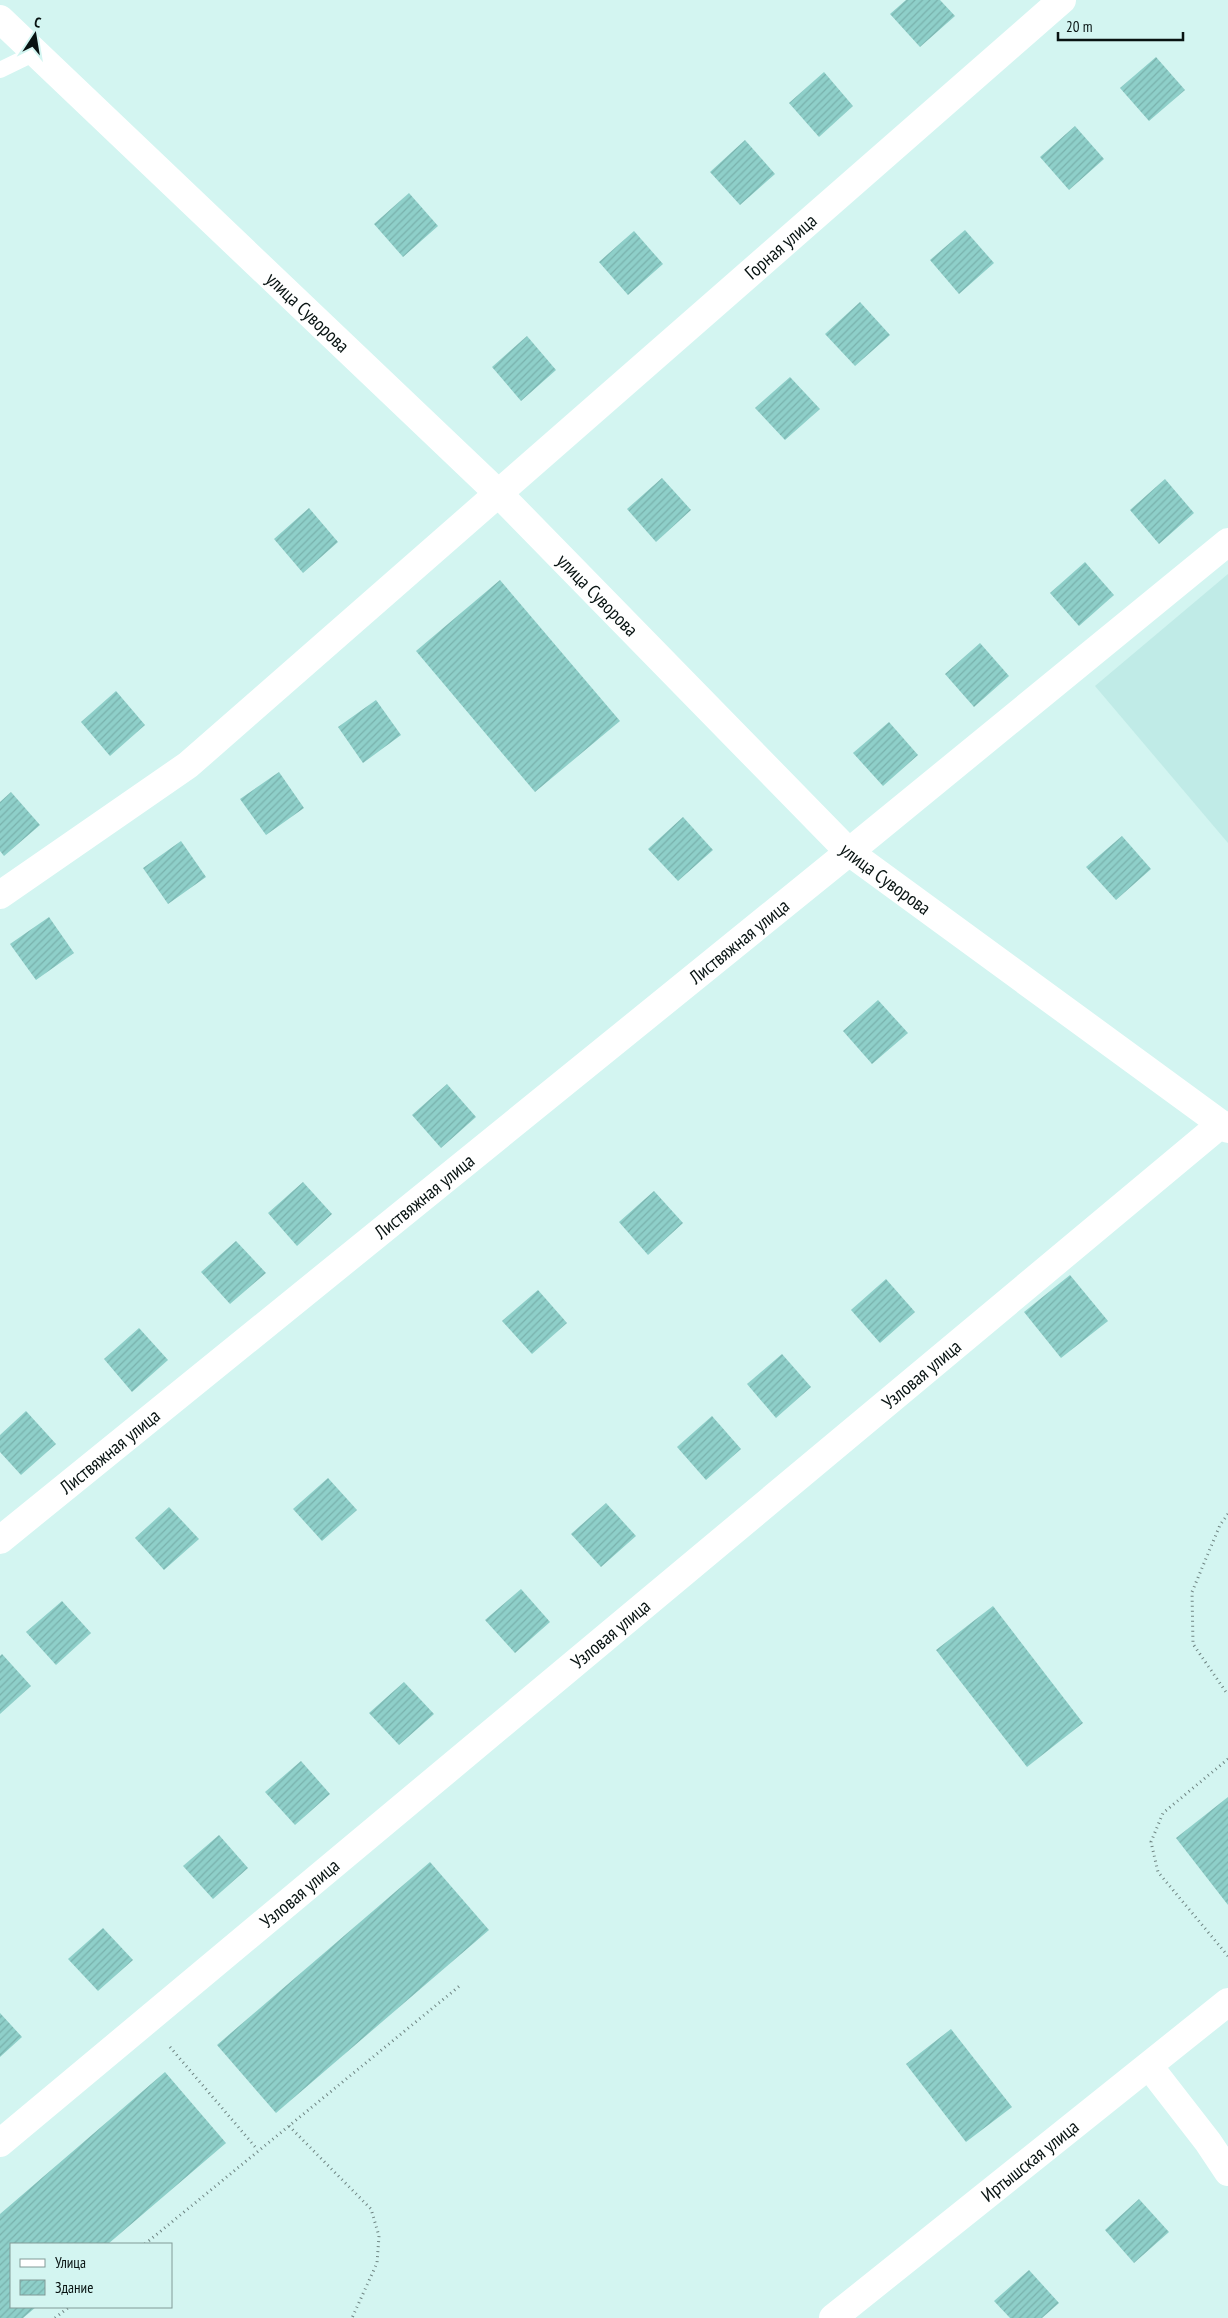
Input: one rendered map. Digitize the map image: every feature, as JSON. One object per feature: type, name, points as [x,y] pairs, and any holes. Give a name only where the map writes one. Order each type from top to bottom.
[{"type":"street","name":"Горная улица","points":[[0,895],[188,765],[1062,0]]},
{"type":"street","name":"улица Суворова","points":[[0,19],[499,494],[849,852],[1224,1126]]},
{"type":"street","name":"Листвяжная улица","points":[[0,1540],[849,852],[1228,542]]},
{"type":"street","name":"Узловая улица","points":[[0,2143],[1224,1126]]},
{"type":"street","name":"Иртышская улица","points":[[833,2318],[1228,2002]]},
{"type":"street","points":[[1149,2066],[1208,2142],[1228,2172]]},
{"type":"lane","points":[[0,70],[35,53]]},
{"type":"path","points":[[1228,1514],[1220,1525],[1192,1592],[1193,1644],[1228,1695]]},
{"type":"path","points":[[1228,1759],[1163,1813],[1151,1842],[1158,1872],[1228,1956]]},
{"type":"path","points":[[146,2243],[462,1984]]},
{"type":"path","points":[[146,2020],[257,2149]]},
{"type":"path","points":[[289,2126],[371,2209],[379,2236],[378,2263],[352,2318]]},
{"type":"path","points":[[55,2318],[68,2308]]},
{"type":"shaded area","points":[[1228,574],[1228,843],[1095,686]]},
{"type":"building","points":[[906,0],[940,0],[955,16],[920,47],[890,14]]},
{"type":"building","points":[[1156,57],[1185,90],[1149,121],[1120,88]]},
{"type":"building","points":[[824,72],[853,106],[819,137],[789,103]]},
{"type":"building","points":[[1075,126],[1104,159],[1069,190],[1040,157]]},
{"type":"building","points":[[745,140],[775,174],[740,205],[710,172]]},
{"type":"building","points":[[409,193],[438,226],[403,257],[374,224]]},
{"type":"building","points":[[965,230],[994,263],[959,294],[930,260]]},
{"type":"building","points":[[634,231],[663,264],[628,295],[599,262]]},
{"type":"building","points":[[860,302],[890,335],[855,366],[825,334]]},
{"type":"building","points":[[527,336],[556,370],[521,401],[492,367]]},
{"type":"building","points":[[790,377],[820,409],[785,440],[755,408]]},
{"type":"building","points":[[662,478],[691,510],[656,542],[627,509]]},
{"type":"building","points":[[1165,479],[1194,513],[1159,544],[1130,510]]},
{"type":"building","points":[[309,508],[338,542],[303,573],[274,539]]},
{"type":"building","points":[[1085,562],[1114,595],[1079,626],[1050,593]]},
{"type":"building","points":[[500,580],[620,721],[535,792],[416,651]]},
{"type":"building","points":[[980,643],[1009,676],[974,707],[945,674]]},
{"type":"building","points":[[116,691],[145,725],[110,756],[81,722]]},
{"type":"building","points":[[376,700],[401,735],[363,763],[338,727]]},
{"type":"building","points":[[889,722],[918,755],[883,786],[853,753]]},
{"type":"building","points":[[279,772],[304,808],[266,835],[240,799]]},
{"type":"building","points":[[11,792],[40,825],[4,856],[0,851],[0,802]]},
{"type":"building","points":[[683,817],[713,850],[678,881],[648,849]]},
{"type":"building","points":[[1122,836],[1151,869],[1116,900],[1086,867]]},
{"type":"building","points":[[181,841],[206,877],[168,904],[143,868]]},
{"type":"building","points":[[49,917],[74,953],[36,980],[10,944]]},
{"type":"building","points":[[878,1000],[908,1033],[872,1064],[843,1031]]},
{"type":"building","points":[[447,1084],[476,1117],[441,1148],[412,1115]]},
{"type":"building","points":[[303,1182],[332,1214],[297,1246],[268,1213]]},
{"type":"building","points":[[654,1191],[683,1223],[648,1255],[619,1222]]},
{"type":"building","points":[[236,1241],[266,1273],[230,1304],[201,1272]]},
{"type":"building","points":[[1070,1275],[1108,1321],[1061,1358],[1024,1312]]},
{"type":"building","points":[[886,1279],[915,1312],[880,1343],[851,1310]]},
{"type":"building","points":[[538,1290],[567,1323],[532,1354],[502,1321]]},
{"type":"building","points":[[139,1328],[168,1360],[132,1392],[104,1359]]},
{"type":"building","points":[[782,1354],[811,1387],[776,1418],[747,1384]]},
{"type":"building","points":[[26,1411],[56,1444],[21,1475],[0,1452],[0,1435]]},
{"type":"building","points":[[712,1416],[741,1449],[706,1480],[677,1447]]},
{"type":"building","points":[[328,1478],[357,1510],[322,1541],[293,1509]]},
{"type":"building","points":[[606,1503],[636,1536],[601,1567],[571,1534]]},
{"type":"building","points":[[169,1507],[199,1539],[164,1570],[135,1538]]},
{"type":"building","points":[[521,1589],[550,1622],[515,1653],[485,1620]]},
{"type":"building","points":[[62,1601],[91,1633],[56,1665],[26,1632]]},
{"type":"building","points":[[993,1606],[1083,1723],[1027,1767],[936,1650]]},
{"type":"building","points":[[2,1654],[31,1686],[0,1714],[0,1656]]},
{"type":"building","points":[[404,1682],[434,1714],[399,1745],[369,1713]]},
{"type":"building","points":[[301,1761],[330,1794],[295,1825],[265,1792]]},
{"type":"building","points":[[1228,1797],[1228,1905],[1176,1838]]},
{"type":"building","points":[[219,1835],[248,1868],[213,1899],[183,1866]]},
{"type":"building","points":[[430,1862],[489,1930],[276,2113],[217,2045]]},
{"type":"building","points":[[103,1928],[133,1960],[98,1991],[68,1959]]},
{"type":"building","points":[[0,2013],[22,2037],[0,2057]]},
{"type":"building","points":[[951,2029],[1012,2107],[966,2142],[906,2064]]},
{"type":"building","points":[[165,2072],[226,2143],[109,2243],[10,2243],[10,2308],[35,2308],[23,2318],[0,2318],[0,2214]]},
{"type":"building","points":[[1139,2199],[1169,2232],[1134,2263],[1105,2230]]},
{"type":"building","points":[[1029,2270],[1059,2303],[1042,2318],[1010,2318],[994,2301]]}]
